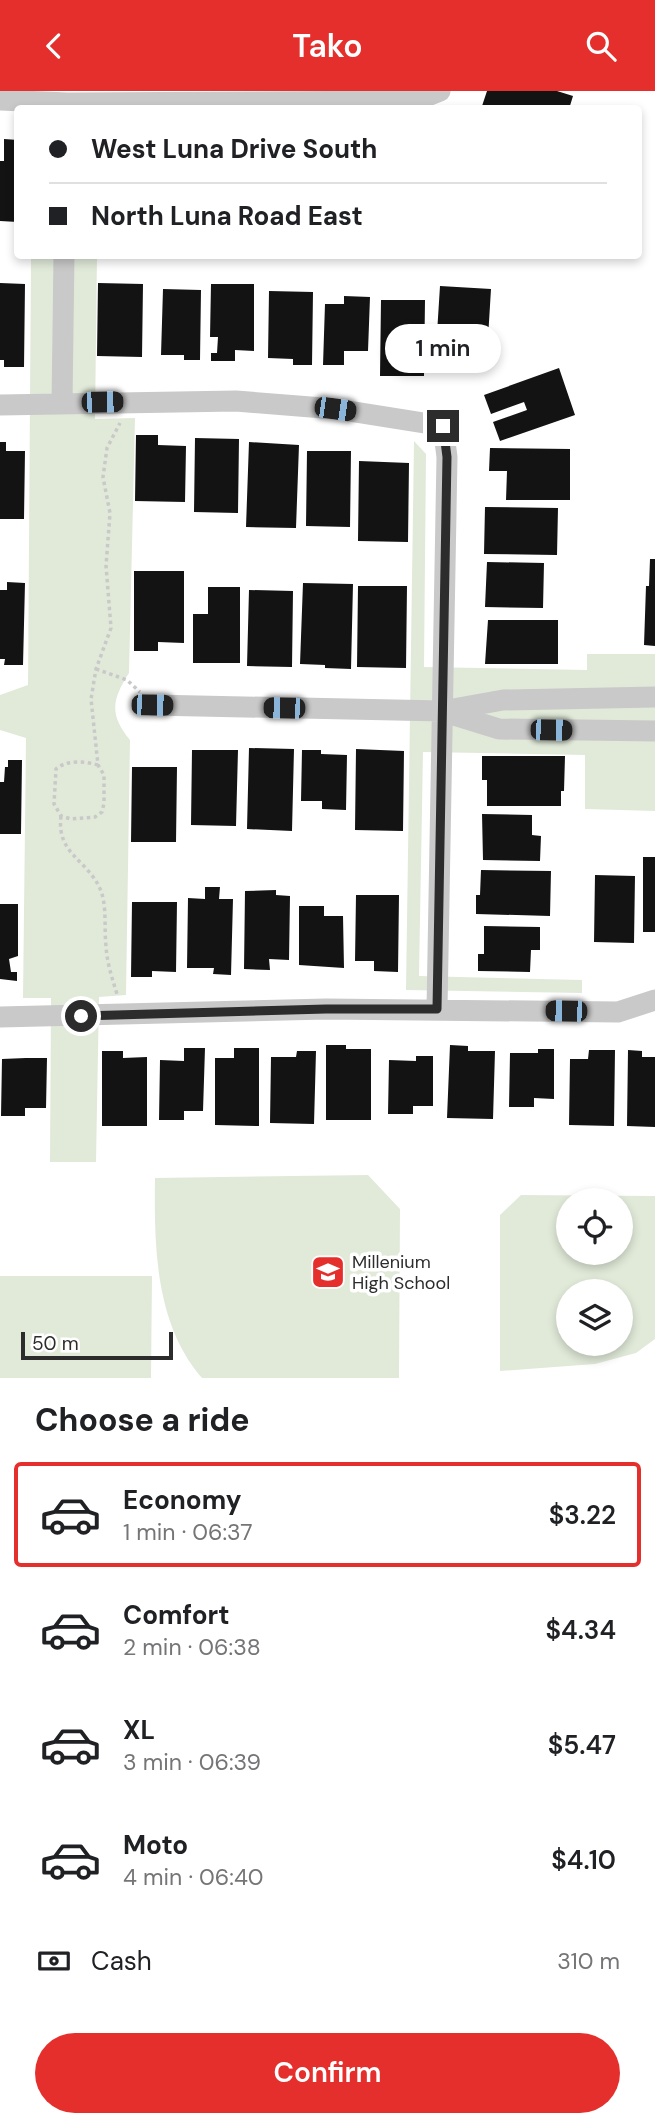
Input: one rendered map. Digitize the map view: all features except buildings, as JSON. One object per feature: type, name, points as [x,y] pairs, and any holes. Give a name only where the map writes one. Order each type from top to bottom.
[{"type":"street","points":[[137,105],[415,101],[440,91]]},
{"type":"street","points":[[0,100],[56,105]]},
{"type":"street","points":[[62,403],[64,259]]},
{"type":"street","points":[[0,405],[236,401],[335,409],[443,426],[447,457],[437,1009]]},
{"type":"street","points":[[152,705],[442,711],[503,700],[655,697]]},
{"type":"street","points":[[442,711],[499,729],[655,731]]},
{"type":"street","points":[[0,1017],[326,1009],[618,1012],[655,1000]]},
{"type":"path","points":[[61,816],[71,819],[90,818],[102,812],[104,803],[104,775],[98,765],[91,699],[96,669],[111,628],[106,566],[110,513],[103,477],[107,448],[119,424],[122,402]]},
{"type":"path","points":[[96,669],[127,680],[152,705]]},
{"type":"path","points":[[98,765],[70,763],[55,769],[54,804],[61,816],[62,840],[100,890],[105,914],[108,967],[117,994],[119,1014]]},
{"type":"green space","points":[[31,259],[97,259],[95,419],[135,418],[129,673],[119,691],[115,707],[123,731],[130,740],[126,995],[99,997],[96,1162],[50,1162],[51,998],[23,998],[26,738],[0,730],[0,695],[28,685]]},
{"type":"green space","points":[[414,441],[426,454],[424,667],[587,670],[587,654],[655,654],[655,811],[585,809],[585,755],[423,752],[419,976],[582,980],[582,993],[406,990]]},
{"type":"green space","points":[[368,1175],[400,1209],[399,1378],[202,1378],[186,1357],[166,1309],[157,1257],[155,1178]]},
{"type":"green space","points":[[521,1195],[556,1195],[556,1265],[633,1265],[633,1196],[655,1196],[655,1339],[633,1354],[633,1279],[556,1279],[556,1356],[625,1356],[595,1364],[500,1371],[500,1215]]},
{"type":"green space","points":[[0,1276],[152,1276],[151,1378],[0,1378]]},
{"type":"place","name":"Millenium High School","points":[[328,1272]]},
{"type":"route","points":[[81,1016],[326,1009],[437,1009],[447,457],[443,426]]}]
